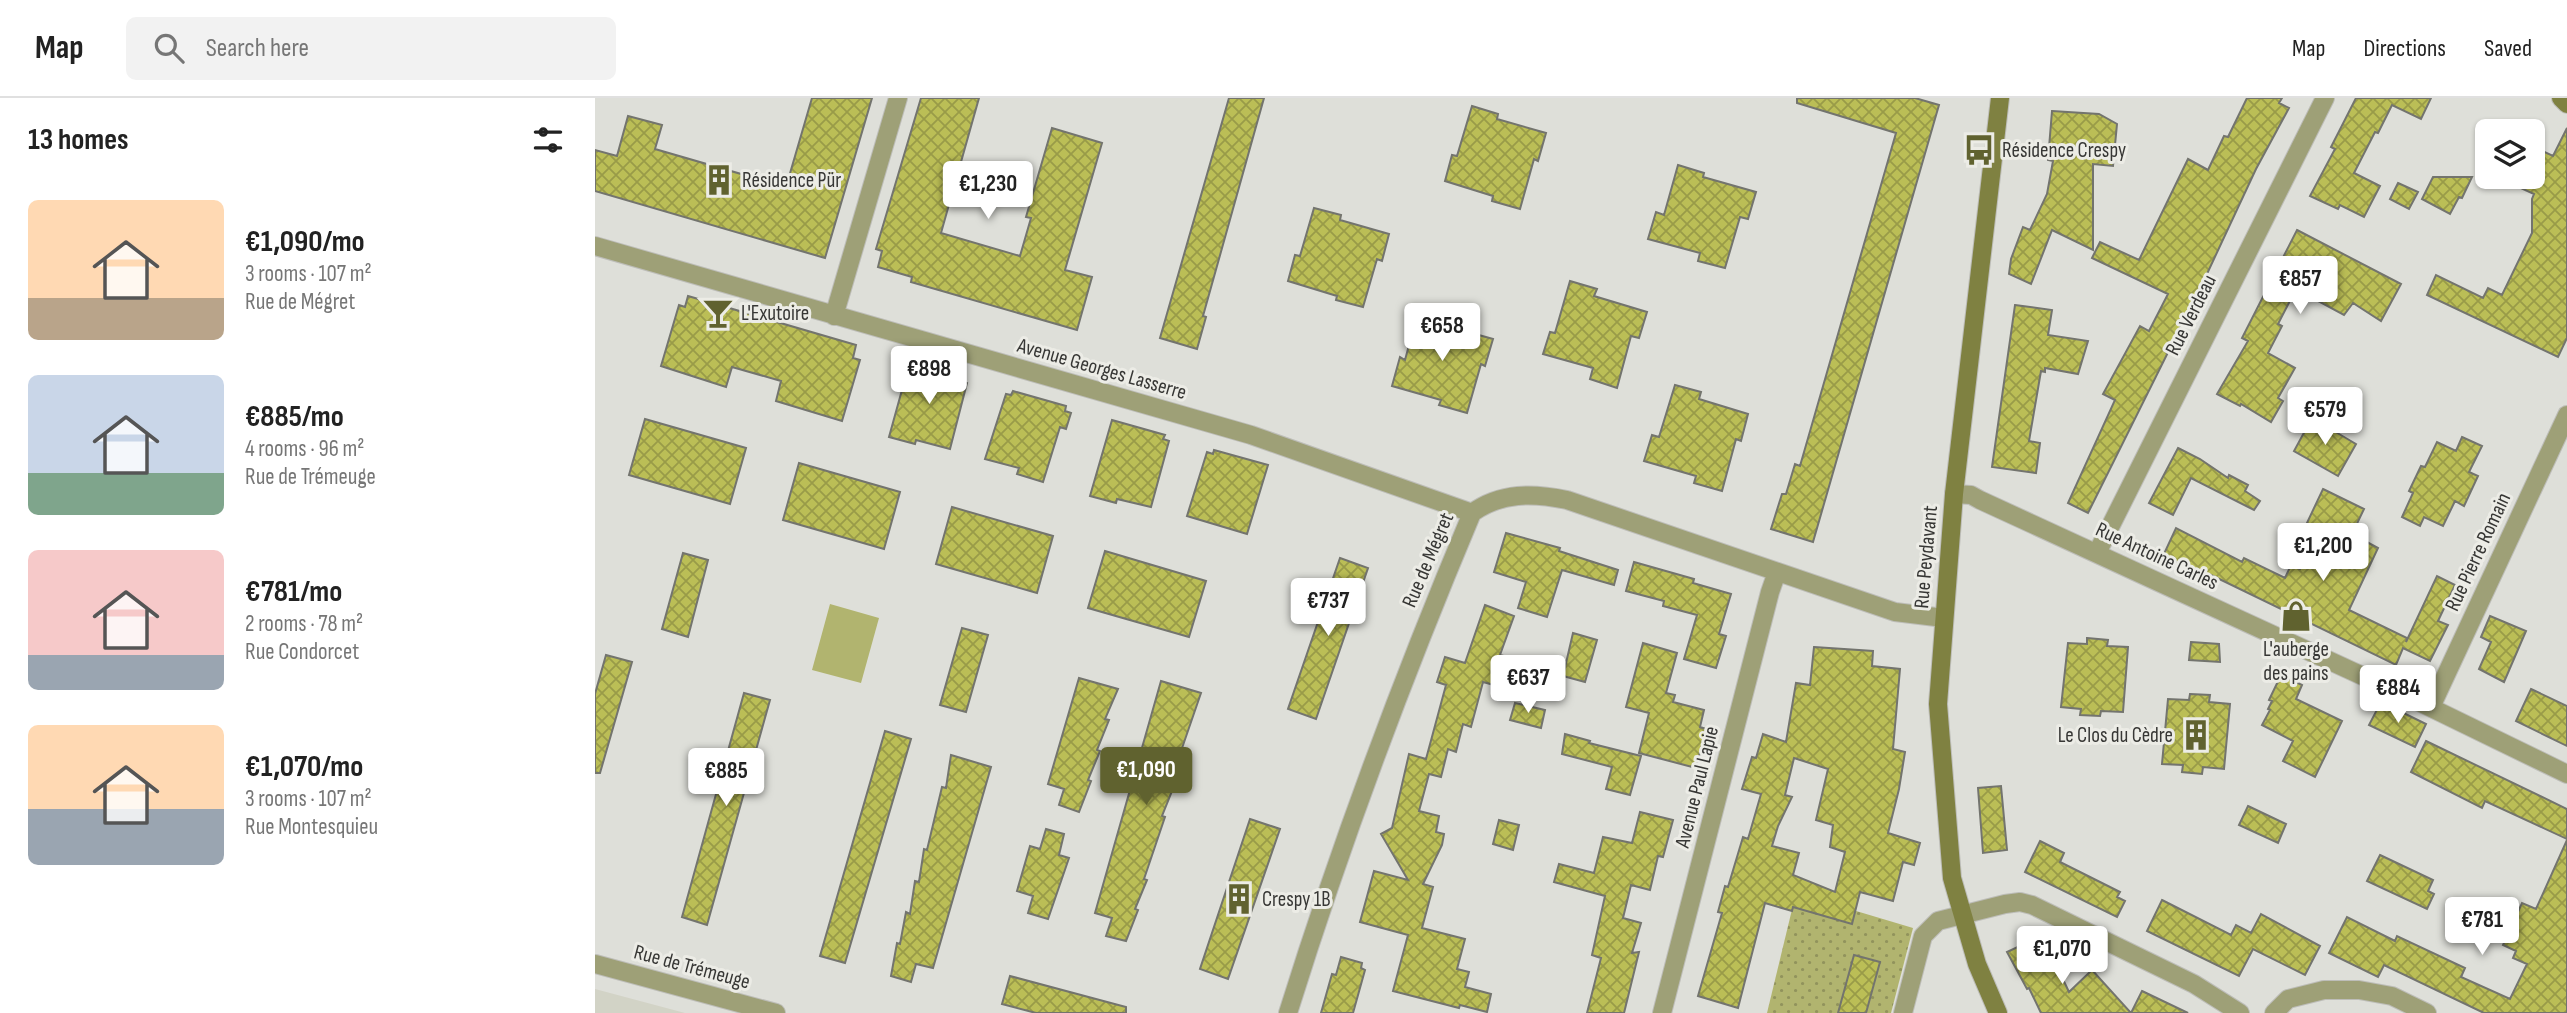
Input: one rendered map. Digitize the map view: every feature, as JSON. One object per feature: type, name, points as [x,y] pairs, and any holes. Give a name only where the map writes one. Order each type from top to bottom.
[{"type":"street","points":[[834,316],[898,98]]},
{"type":"street","name":"Rue Peydavant","points":[[1998,1013],[1977,964],[1952,878],[1939,732],[1939,693],[1954,494],[2000,98]]},
{"type":"street","name":"Rue Verdeau","points":[[2097,553],[2325,98]]},
{"type":"street","points":[[2561,98],[2567,103]]},
{"type":"street","name":"Avenue Georges Lasserre","points":[[595,246],[1251,435],[1472,513]]},
{"type":"street","name":"Rue Pierre Romain","points":[[2431,708],[2567,415]]},
{"type":"street","name":"Rue de Mégret","points":[[1288,1013],[1335,870],[1408,667],[1472,513],[1485,504],[1529,494],[1577,503],[1895,612],[1944,618]]},
{"type":"street","name":"Rue Antoine Carles","points":[[1954,494],[1971,495],[1980,499],[2567,774]]},
{"type":"street","name":"Avenue Paul Lapie","points":[[1662,1013],[1777,572]]},
{"type":"street","points":[[1903,1013],[1923,936],[1938,921],[2021,902],[2194,984],[2240,1013]]},
{"type":"street","name":"Rue de Trémeuge","points":[[595,964],[776,1013]]},
{"type":"street","points":[[2274,1013],[2288,999],[2324,990],[2359,990],[2392,996],[2427,1013]]},
{"type":"shaded area","points":[[595,989],[685,1013],[595,1013]]},
{"type":"green space","points":[[830,604],[879,618],[861,683],[812,670]]},
{"type":"green space","points":[[1796,893],[1913,928],[1891,1013],[1767,1013]]},
{"type":"building","name":"Résidence Pür","points":[[812,98],[872,98],[825,258],[595,191],[595,150],[617,156],[628,116],[662,125],[655,149],[786,187]]},
{"type":"building","points":[[921,98],[979,98],[941,233],[1020,256],[1031,218],[1026,217],[1052,128],[1102,143],[1065,270],[1092,277],[1077,330],[911,282],[912,277],[878,267],[882,251],[876,249]]},
{"type":"building","points":[[1229,98],[1264,98],[1203,316],[1206,317],[1197,349],[1160,338]]},
{"type":"building","points":[[1797,98],[1915,98],[1939,105],[1813,542],[1771,529],[1795,464],[1800,466],[1896,133],[1797,103]]},
{"type":"building","points":[[2247,98],[2282,98],[2279,103],[2289,108],[2256,169],[2088,513],[2068,503],[2115,400],[2103,394],[2140,326],[2149,331],[2168,294],[2092,258],[2100,242],[2139,260],[2188,159],[2208,170],[2224,136],[2228,137]]},
{"type":"building","points":[[2356,98],[2431,98],[2421,119],[2392,105],[2378,133],[2375,132],[2354,173],[2380,186],[2364,217],[2340,205],[2338,209],[2310,196],[2335,149],[2331,147]]},
{"type":"building","points":[[1472,106],[1498,114],[1497,119],[1546,133],[1538,161],[1534,159],[1520,209],[1492,201],[1493,196],[1445,181],[1452,155],[1457,156]]},
{"type":"building","points":[[2052,111],[2099,114],[2117,124],[2113,166],[2093,164],[2093,250],[2052,230],[2031,284],[2009,274],[2011,259],[2023,227],[2030,230],[2047,194],[2053,161],[2048,160]]},
{"type":"building","points":[[2567,128],[2567,338],[2558,357],[2427,295],[2436,275],[2483,298],[2488,288],[2502,295],[2532,233],[2534,194],[2523,189],[2545,189],[2545,152],[2553,156]]},
{"type":"building","points":[[1678,165],[1704,173],[1703,177],[1756,192],[1748,219],[1740,217],[1725,268],[1698,261],[1700,253],[1648,239],[1656,212],[1664,215]]},
{"type":"building","points":[[2433,177],[2472,177],[2462,198],[2459,197],[2450,214],[2422,199]]},
{"type":"building","points":[[2398,183],[2418,192],[2409,209],[2390,199]]},
{"type":"building","points":[[1314,208],[1341,215],[1340,220],[1389,234],[1382,261],[1377,259],[1363,307],[1336,300],[1337,296],[1288,281],[1295,255],[1300,256]]},
{"type":"building","points":[[2297,230],[2401,284],[2381,321],[2353,303],[2344,315],[2296,289],[2278,324],[2282,326],[2268,353],[2295,368],[2278,398],[2283,401],[2271,422],[2241,404],[2240,406],[2217,394],[2248,341],[2242,338]]},
{"type":"building","points":[[1570,281],[1597,289],[1594,296],[1647,312],[1639,338],[1631,336],[1617,388],[1590,379],[1593,368],[1543,354],[1550,332],[1555,333]]},
{"type":"building","points":[[688,296],[856,345],[853,358],[860,360],[842,421],[776,401],[781,381],[732,367],[726,387],[661,366],[679,305],[685,307]]},
{"type":"building","points":[[2015,305],[2052,310],[2048,335],[2088,341],[2078,374],[2045,368],[2045,372],[2041,371],[2029,441],[2040,443],[2036,473],[1992,467]]},
{"type":"building","points":[[1418,312],[1445,320],[1443,325],[1493,339],[1485,366],[1481,364],[1467,413],[1439,405],[1441,400],[1392,386],[1400,357],[1405,360]]},
{"type":"building","points":[[910,361],[963,376],[962,381],[967,383],[950,449],[916,440],[915,444],[889,437]]},
{"type":"building","points":[[1675,385],[1701,392],[1699,399],[1748,414],[1741,441],[1736,439],[1722,491],[1694,483],[1696,476],[1644,461],[1652,435],[1659,437]]},
{"type":"building","points":[[1013,391],[1066,406],[1065,411],[1071,413],[1066,429],[1060,427],[1043,482],[1017,474],[1019,468],[985,459],[1006,394],[1011,395]]},
{"type":"building","points":[[2312,418],[2356,444],[2338,476],[2294,451]]},
{"type":"building","points":[[645,419],[746,448],[730,504],[629,475]]},
{"type":"building","points":[[1112,420],[1165,435],[1163,439],[1169,441],[1151,507],[1117,499],[1116,503],[1090,496]]},
{"type":"building","points":[[2462,437],[2482,446],[2469,472],[2478,476],[2464,506],[2455,501],[2443,526],[2424,517],[2420,526],[2402,517],[2413,493],[2409,491],[2437,442],[2456,451]]},
{"type":"building","points":[[2178,448],[2228,478],[2229,475],[2248,485],[2245,491],[2260,501],[2254,510],[2191,478],[2173,515],[2149,503]]},
{"type":"building","points":[[1214,450],[1268,465],[1247,534],[1187,516],[1207,452],[1213,454]]},
{"type":"building","points":[[799,463],[900,492],[884,549],[783,520]]},
{"type":"building","points":[[2323,489],[2364,509],[2352,534],[2378,548],[2349,610],[2407,638],[2406,642],[2437,576],[2455,585],[2438,621],[2448,625],[2430,661],[2403,648],[2396,665],[2211,575],[2210,578],[2163,556],[2176,528],[2242,562],[2244,558],[2285,578],[2291,565],[2300,569],[2318,531],[2306,525]]},
{"type":"building","points":[[952,507],[1053,536],[1037,593],[936,564]]},
{"type":"building","points":[[1506,533],[1560,548],[1559,551],[1618,570],[1614,585],[1562,570],[1547,617],[1518,608],[1526,582],[1494,572]]},
{"type":"building","points":[[1105,551],[1206,581],[1189,637],[1088,608]]},
{"type":"building","points":[[683,553],[708,560],[688,637],[662,629]]},
{"type":"building","points":[[1340,558],[1368,568],[1316,719],[1288,709]]},
{"type":"building","points":[[1634,562],[1694,579],[1693,583],[1731,594],[1719,634],[1726,636],[1716,668],[1684,659],[1697,615],[1663,606],[1664,601],[1626,591]]},
{"type":"building","points":[[1485,605],[1514,616],[1500,655],[1532,664],[1523,693],[1483,682],[1471,727],[1463,724],[1456,752],[1448,749],[1441,777],[1429,774],[1419,811],[1439,816],[1436,832],[1444,834],[1442,845],[1423,884],[1433,887],[1422,928],[1465,939],[1457,969],[1469,972],[1465,987],[1491,994],[1487,1012],[1460,1005],[1459,1008],[1393,991],[1408,935],[1360,922],[1374,871],[1408,880],[1381,834],[1392,828],[1409,754],[1426,759],[1446,685],[1437,682],[1445,657],[1465,663]]},
{"type":"building","points":[[2490,616],[2526,631],[2504,682],[2479,669],[2491,642],[2481,637]]},
{"type":"building","points":[[962,628],[988,635],[966,712],[940,705]]},
{"type":"building","points":[[1573,633],[1597,640],[1585,682],[1563,676]]},
{"type":"building","name":"Le Clos du Cèdre","points":[[2087,638],[2108,640],[2107,646],[2128,647],[2123,712],[2101,711],[2100,716],[2080,715],[2081,709],[2061,707],[2068,643],[2087,644]]},
{"type":"building","points":[[2191,642],[2219,644],[2220,662],[2189,660]]},
{"type":"building","points":[[1643,643],[1677,653],[1666,693],[1675,695],[1673,702],[1704,710],[1700,727],[1706,729],[1696,768],[1639,753],[1649,713],[1626,707]]},
{"type":"building","points":[[1814,647],[1873,651],[1872,666],[1900,669],[1893,749],[1905,752],[1888,833],[1920,843],[1914,865],[1903,862],[1893,901],[1860,892],[1852,924],[1793,907],[1792,911],[1765,903],[1738,1008],[1698,996],[1722,913],[1718,912],[1725,886],[1728,887],[1743,837],[1748,839],[1761,794],[1742,789],[1763,734],[1786,742],[1796,683],[1810,685]],"holes":[[[1794,758],[1828,769],[1816,820],[1833,825],[1830,847],[1845,852],[1835,892],[1793,875],[1799,853],[1772,846],[1792,797],[1785,795]]]},
{"type":"building","points":[[606,655],[632,662],[600,773],[595,773],[595,694]]},
{"type":"building","points":[[2281,675],[2302,685],[2296,699],[2342,721],[2315,777],[2283,761],[2293,741],[2262,725],[2270,710],[2268,709],[2272,701],[2269,700]]},
{"type":"building","points":[[1079,678],[1118,689],[1105,719],[1109,720],[1097,750],[1100,751],[1079,812],[1059,805],[1064,789],[1048,784]]},
{"type":"building","points":[[1161,681],[1201,693],[1180,754],[1183,755],[1171,785],[1174,786],[1162,816],[1165,817],[1144,879],[1147,880],[1135,909],[1138,910],[1126,941],[1106,936],[1112,918],[1095,913]]},
{"type":"building","points":[[2531,689],[2567,706],[2567,746],[2516,721]]},
{"type":"building","points":[[744,693],[770,700],[707,925],[682,917]]},
{"type":"building","name":"Le Clos du Cèdre","points":[[2190,694],[2210,695],[2209,702],[2230,704],[2224,769],[2203,767],[2202,774],[2182,772],[2183,765],[2162,764],[2168,699],[2189,700]]},
{"type":"building","points":[[2381,702],[2426,724],[2415,747],[2369,725]]},
{"type":"building","points":[[1515,703],[1545,710],[1541,728],[1510,720]]},
{"type":"building","points":[[885,731],[911,739],[845,963],[820,956]]},
{"type":"building","points":[[1565,734],[1641,756],[1630,795],[1606,789],[1612,767],[1562,754]]},
{"type":"building","points":[[2426,741],[2567,809],[2567,839],[2485,801],[2482,808],[2411,772]]},
{"type":"building","points":[[951,755],[991,767],[933,968],[916,964],[911,982],[891,976],[897,943],[900,944],[906,912],[910,914],[915,881],[919,882],[924,849],[927,850],[942,787],[946,788]]},
{"type":"building","points":[[2001,786],[2007,850],[1983,853],[1978,788]]},
{"type":"building","points":[[2248,806],[2286,824],[2278,843],[2239,825]]},
{"type":"building","points":[[1640,812],[1673,820],[1663,857],[1658,856],[1650,890],[1631,885],[1623,918],[1641,923],[1632,953],[1639,952],[1624,1013],[1587,1013],[1601,958],[1592,955],[1605,896],[1554,882],[1559,864],[1594,873],[1603,837],[1632,843]]},
{"type":"building","name":"Crespy 1B","points":[[1250,819],[1280,829],[1228,979],[1200,969]]},
{"type":"building","points":[[1499,820],[1519,825],[1513,850],[1493,844]]},
{"type":"building","points":[[1046,829],[1064,834],[1059,855],[1069,858],[1048,919],[1028,913],[1033,896],[1017,891],[1030,846],[1040,849]]},
{"type":"building","points":[[2567,840],[2567,1013],[2484,1013],[2384,965],[2378,977],[2329,953],[2347,917],[2395,941],[2397,936],[2465,968],[2461,977],[2510,999],[2527,964],[2513,958],[2516,951],[2503,945],[2522,903],[2536,909]]},
{"type":"building","points":[[2040,841],[2064,853],[2060,862],[2120,892],[2117,897],[2125,901],[2117,917],[2025,872]]},
{"type":"building","points":[[2380,855],[2433,880],[2428,891],[2434,894],[2427,909],[2367,881]]},
{"type":"building","points":[[2162,900],[2231,935],[2236,925],[2251,933],[2261,914],[2320,946],[2305,975],[2253,949],[2239,976],[2147,931]]},
{"type":"building","points":[[2035,939],[2044,958],[2051,954],[2069,992],[2092,970],[2131,1013],[2041,1013],[2007,952]]},
{"type":"building","points":[[1854,955],[1880,962],[1866,1013],[1838,1013]]},
{"type":"building","points":[[1341,957],[1362,963],[1361,968],[1365,970],[1353,1013],[1321,1013],[1332,974],[1336,975]]},
{"type":"building","points":[[1010,976],[1126,1007],[1126,1013],[1036,1013],[1002,1004]]},
{"type":"building","points":[[2142,991],[2188,1013],[2131,1013]]},
{"type":"place","name":"Résidence Crespy","points":[[1979,150]]},
{"type":"place","name":"Résidence Pür","points":[[719,180]]},
{"type":"place","name":"L'Exutoire","points":[[718,313]]},
{"type":"place","name":"L'auberge des pains","points":[[2296,616]]},
{"type":"place","name":"Le Clos du Cèdre","points":[[2196,735]]},
{"type":"place","name":"Crespy 1B","points":[[1239,899]]}]
